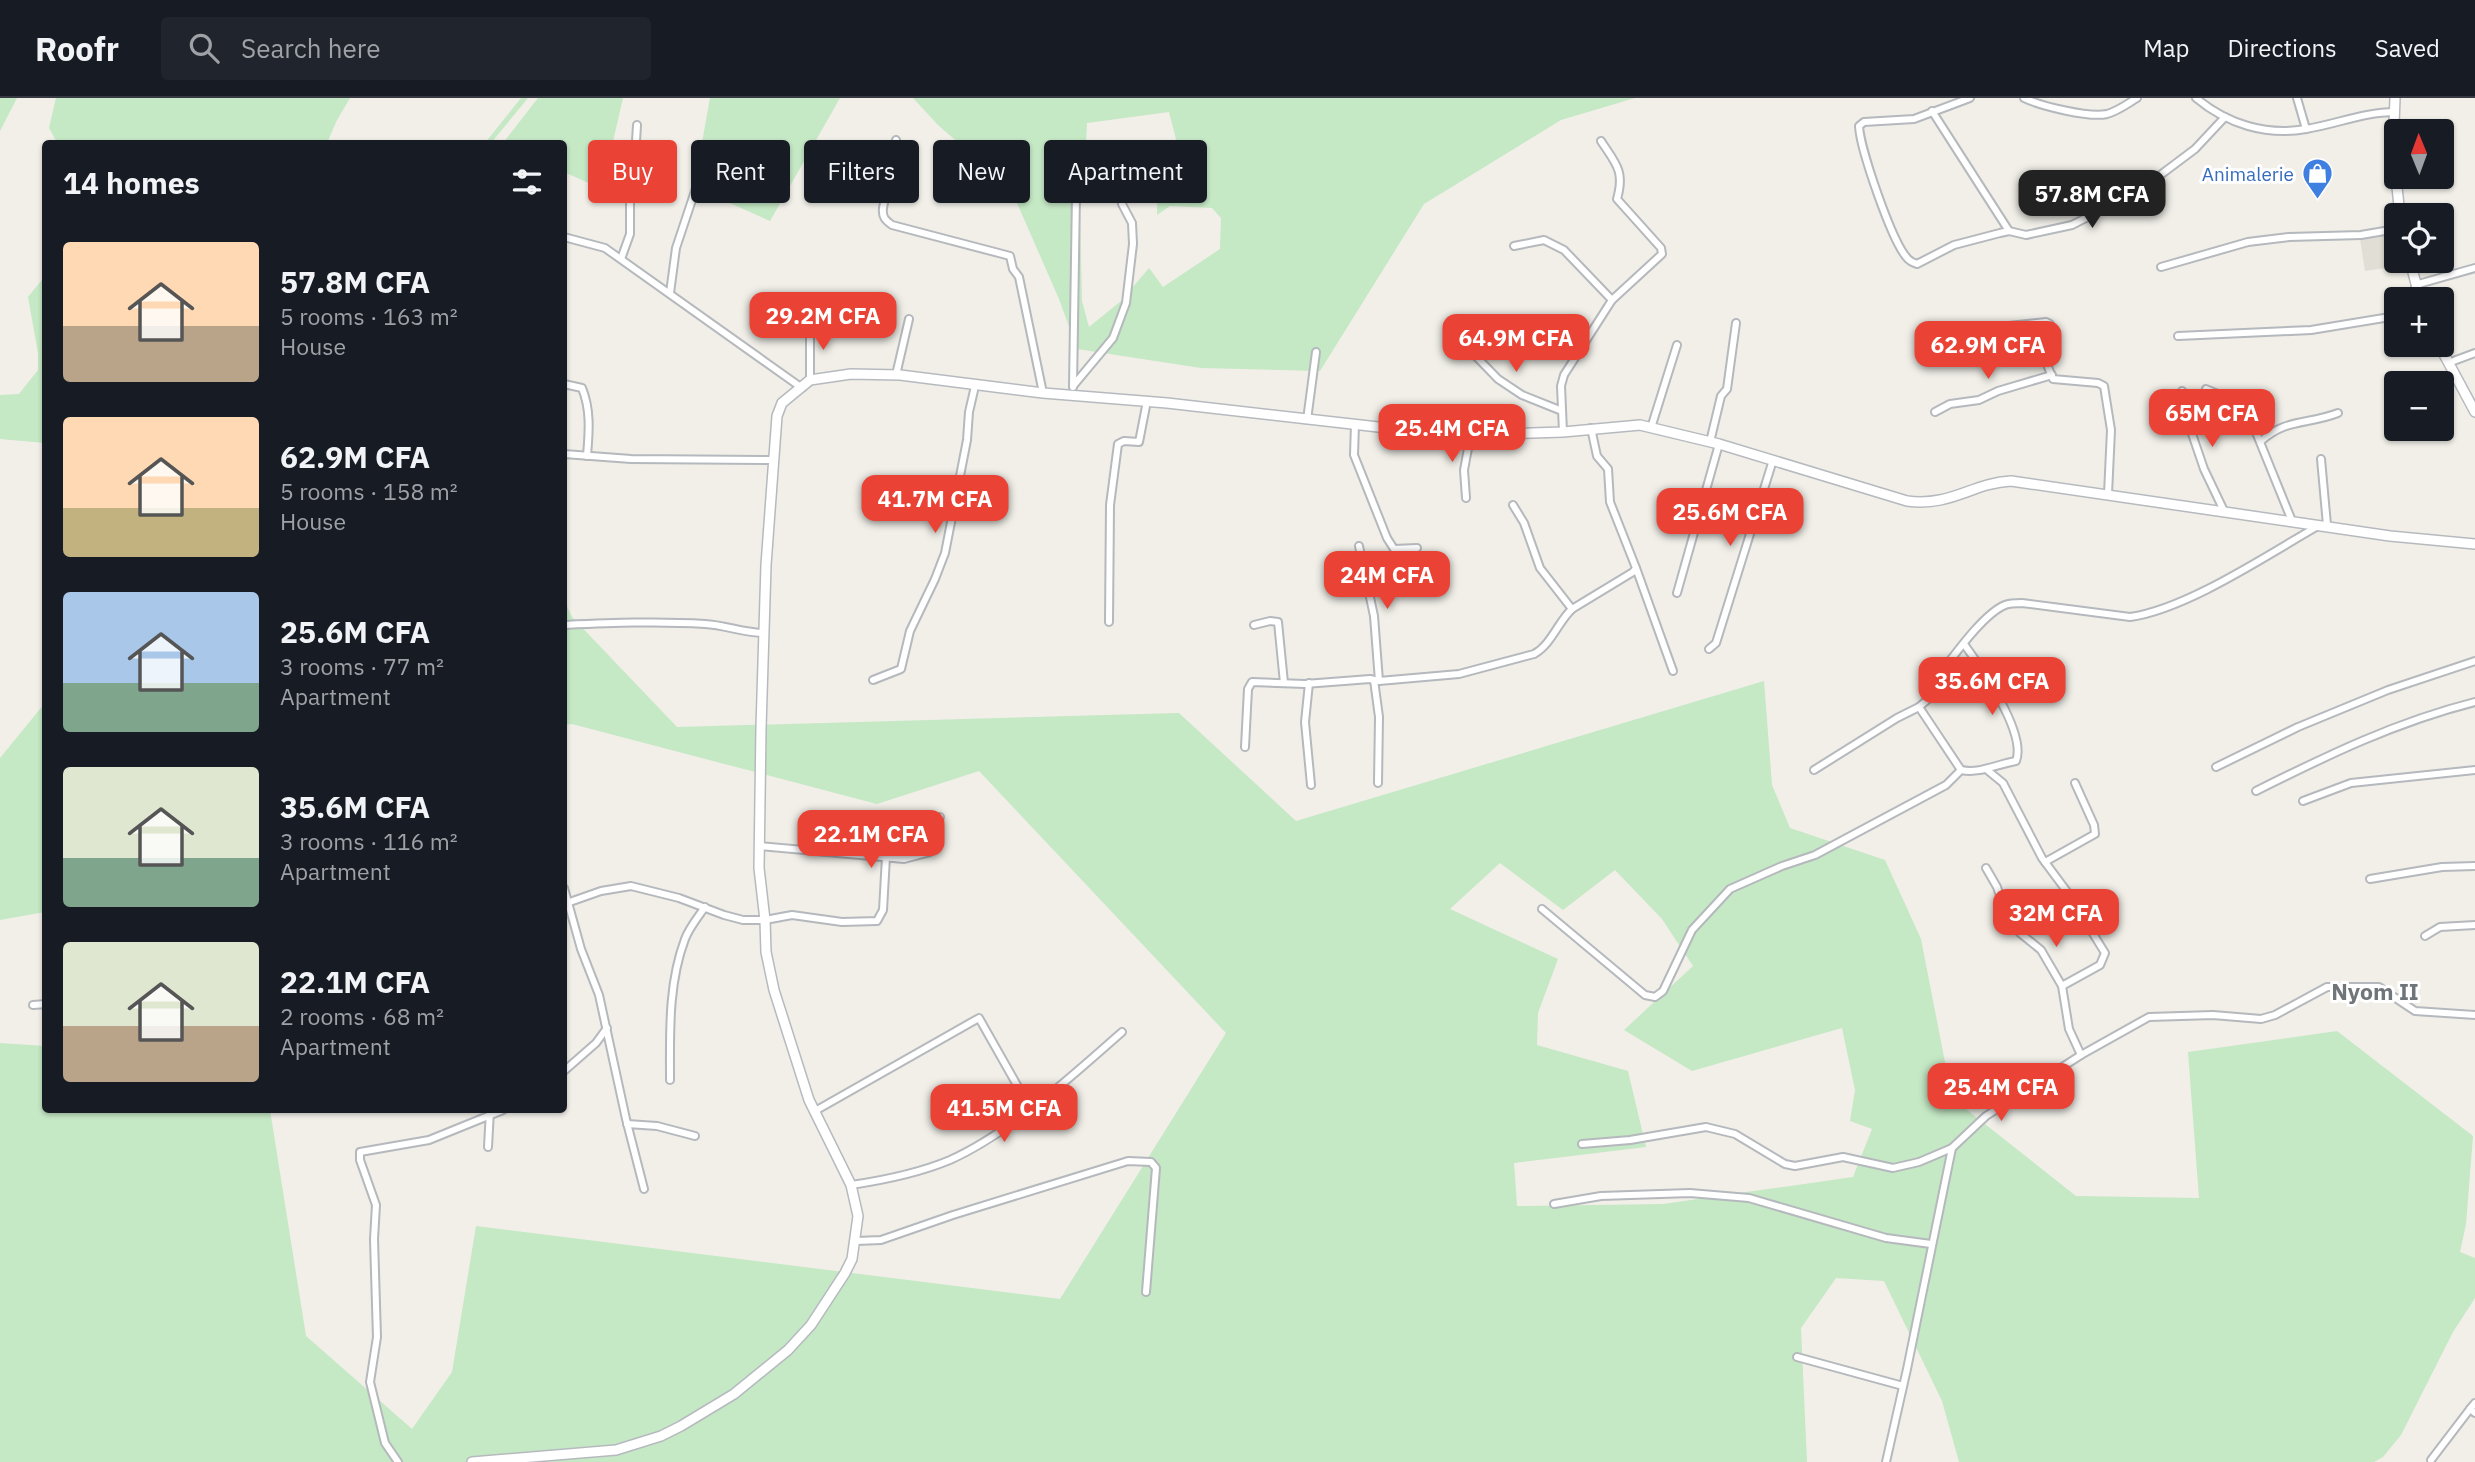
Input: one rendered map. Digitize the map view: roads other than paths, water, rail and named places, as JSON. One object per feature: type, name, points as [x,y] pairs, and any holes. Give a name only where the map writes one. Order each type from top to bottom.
[{"type":"street","points":[[1970,98],[1914,119],[1864,122],[1858,126],[1878,195],[1904,253],[1908,260],[1917,264],[1954,245],[2009,231],[2026,235],[2065,228],[2125,198],[2195,149],[2225,117]]},
{"type":"street","points":[[2024,98],[2098,115],[2118,110],[2137,98]]},
{"type":"street","points":[[2196,98],[2225,117],[2262,131],[2306,129],[2367,113],[2395,112]]},
{"type":"street","points":[[2298,98],[2306,129]]},
{"type":"street","points":[[2395,98],[2393,150],[2399,203]]},
{"type":"street","points":[[1932,111],[2009,231]]},
{"type":"street","points":[[621,259],[630,234],[630,187],[637,125]]},
{"type":"street","points":[[1563,432],[1561,386],[1564,375],[1612,300],[1660,257],[1662,251],[1617,199],[1621,184],[1620,170],[1601,141]]},
{"type":"street","points":[[670,293],[676,248],[691,203]]},
{"type":"street","points":[[884,203],[882,215],[892,225],[1010,256],[1013,269],[1019,277],[1043,393]]},
{"type":"street","points":[[1073,391],[1076,203]]},
{"type":"street","points":[[1073,391],[1113,338],[1126,303],[1133,244],[1132,223],[1122,203]]},
{"type":"street","points":[[2161,267],[2248,242],[2384,231]]},
{"type":"street","points":[[567,238],[605,248],[802,388]]},
{"type":"street","points":[[1514,246],[1544,240],[1564,250],[1612,300]]},
{"type":"street","points":[[2412,273],[2415,285],[2475,268]]},
{"type":"street","points":[[2178,336],[2312,330],[2384,318]]},
{"type":"street","points":[[896,375],[909,319]]},
{"type":"street","points":[[810,322],[810,380]]},
{"type":"street","points":[[1928,330],[1981,329],[2049,322],[2048,368],[2053,379],[2098,383],[2104,386],[2111,430],[2108,494]]},
{"type":"street","points":[[1677,593],[1715,443],[1721,396],[1727,389],[1736,323]]},
{"type":"street","points":[[1464,344],[1499,379],[1522,395],[1562,411]]},
{"type":"street","points":[[1651,428],[1677,345]]},
{"type":"street","points":[[1307,419],[1316,352]]},
{"type":"street","points":[[2448,363],[2475,353]]},
{"type":"street","points":[[2445,357],[2475,412]]},
{"type":"street","points":[[472,1462],[616,1450],[661,1436],[702,1415],[767,1369],[788,1350],[811,1325],[852,1259],[858,1216],[852,1185],[815,1111],[774,990],[766,952],[759,868],[764,633],[777,416],[782,403],[810,380],[851,374],[896,375],[1043,393],[1073,391],[1396,429],[1563,432],[1626,425],[1715,443],[1921,503],[1934,503],[1991,484],[2011,481],[2389,536],[2475,544]]},
{"type":"street","points":[[1936,412],[1950,404],[1979,400],[1998,391],[2052,375]]},
{"type":"street","points":[[567,384],[582,387],[588,402],[587,456]]},
{"type":"street","points":[[873,680],[901,669],[910,631],[945,553],[975,386]]},
{"type":"street","points":[[2206,388],[2221,394],[2249,415],[2292,521]]},
{"type":"street","points":[[2182,391],[2189,425],[2204,469],[2225,513]]},
{"type":"street","points":[[1109,622],[1110,505],[1118,444],[1124,441],[1139,442],[1147,401]]},
{"type":"street","points":[[2261,441],[2290,423],[2317,421],[2338,413]]},
{"type":"street","points":[[1355,424],[1356,460],[1387,538],[1394,549],[1417,548]]},
{"type":"street","points":[[1591,428],[1597,456],[1608,469],[1610,502],[1673,671]]},
{"type":"street","points":[[1466,498],[1464,470],[1471,432]]},
{"type":"street","points":[[567,454],[631,459],[773,460]]},
{"type":"street","points":[[1709,649],[1716,643],[1773,460]]},
{"type":"street","points":[[2321,460],[2323,525]]},
{"type":"street","points":[[1513,505],[1524,523],[1540,568],[1572,609]]},
{"type":"street","points":[[1814,770],[1919,707],[1941,688],[1939,675],[1993,613],[2006,604],[2022,603],[2130,617],[2162,609],[2228,577],[2323,525]]},
{"type":"street","points":[[1359,546],[1374,616],[1379,717],[1378,783]]},
{"type":"street","points":[[1245,747],[1248,689],[1252,682],[1309,683],[1459,674],[1534,654],[1544,647],[1572,609],[1636,568]]},
{"type":"street","points":[[567,625],[628,621],[680,622],[764,633]]},
{"type":"street","points":[[1254,625],[1278,622],[1284,683]]},
{"type":"street","points":[[1919,707],[1961,770],[1975,773],[2016,761],[2018,747],[1994,686],[1964,644]]},
{"type":"street","points":[[2216,767],[2298,727],[2388,690],[2475,661]]},
{"type":"street","points":[[1309,683],[1305,722],[1311,785]]},
{"type":"street","points":[[2256,791],[2362,739],[2410,721],[2475,702]]},
{"type":"street","points":[[1986,769],[2003,783],[2045,862],[2068,893],[2105,953],[2100,965],[2063,986]]},
{"type":"street","points":[[1542,909],[1645,995],[1656,997],[1664,991],[1692,930],[1730,890],[1782,866],[1815,855],[1946,785],[1961,770]]},
{"type":"street","points":[[2303,801],[2351,783],[2475,770]]},
{"type":"street","points":[[2045,862],[2095,834],[2094,825],[2075,783]]},
{"type":"street","points":[[760,846],[904,859],[930,852],[940,817]]},
{"type":"street","points":[[567,903],[623,886],[679,898],[743,920],[765,920],[793,915],[842,922],[877,921],[883,910],[886,858]]},
{"type":"street","points":[[2370,879],[2442,867],[2475,866]]},
{"type":"street","points":[[1986,868],[1997,887],[2006,915],[2020,933],[2041,950],[2063,986],[2069,1029],[2081,1055]]},
{"type":"street","points":[[567,906],[580,950],[599,995],[644,1189]]},
{"type":"street","points":[[670,1080],[670,1006],[674,976],[685,937],[705,907]]},
{"type":"street","points":[[2425,936],[2440,927],[2475,925]]},
{"type":"street","points":[[1583,1144],[1630,1140],[1706,1127],[1735,1134],[1785,1164],[1795,1166],[1843,1157],[1893,1168],[1919,1162],[1952,1148],[1986,1116],[2081,1055],[2149,1017],[2213,1015],[2261,1019],[2275,1015],[2327,987],[2379,987],[2415,1011],[2475,1015]]},
{"type":"street","points":[[33,1005],[42,1004]]},
{"type":"street","points":[[815,1111],[979,1018],[1030,1108]]},
{"type":"street","points":[[567,1067],[596,1043],[607,1028]]},
{"type":"street","points":[[852,1185],[890,1179],[950,1160],[1008,1126],[1122,1032]]},
{"type":"street","points":[[398,1462],[385,1443],[370,1382],[377,1337],[374,1239],[376,1205],[360,1160],[360,1152],[429,1140],[490,1113],[488,1147]]},
{"type":"street","points":[[627,1124],[657,1126],[695,1136]]},
{"type":"street","points":[[1886,1462],[1952,1148]]},
{"type":"street","points":[[856,1241],[881,1240],[1128,1161],[1150,1162],[1156,1168],[1146,1292]]},
{"type":"street","points":[[1553,1204],[1601,1196],[1689,1192],[1749,1198],[1886,1238],[1931,1244]]},
{"type":"street","points":[[1797,1357],[1903,1385]]},
{"type":"street","points":[[2431,1460],[2474,1408]]},
{"type":"place","name":"Animalerie","points":[[2317,201]]},
{"type":"district","name":"Nyom II","points":[[2375,992]]}]
